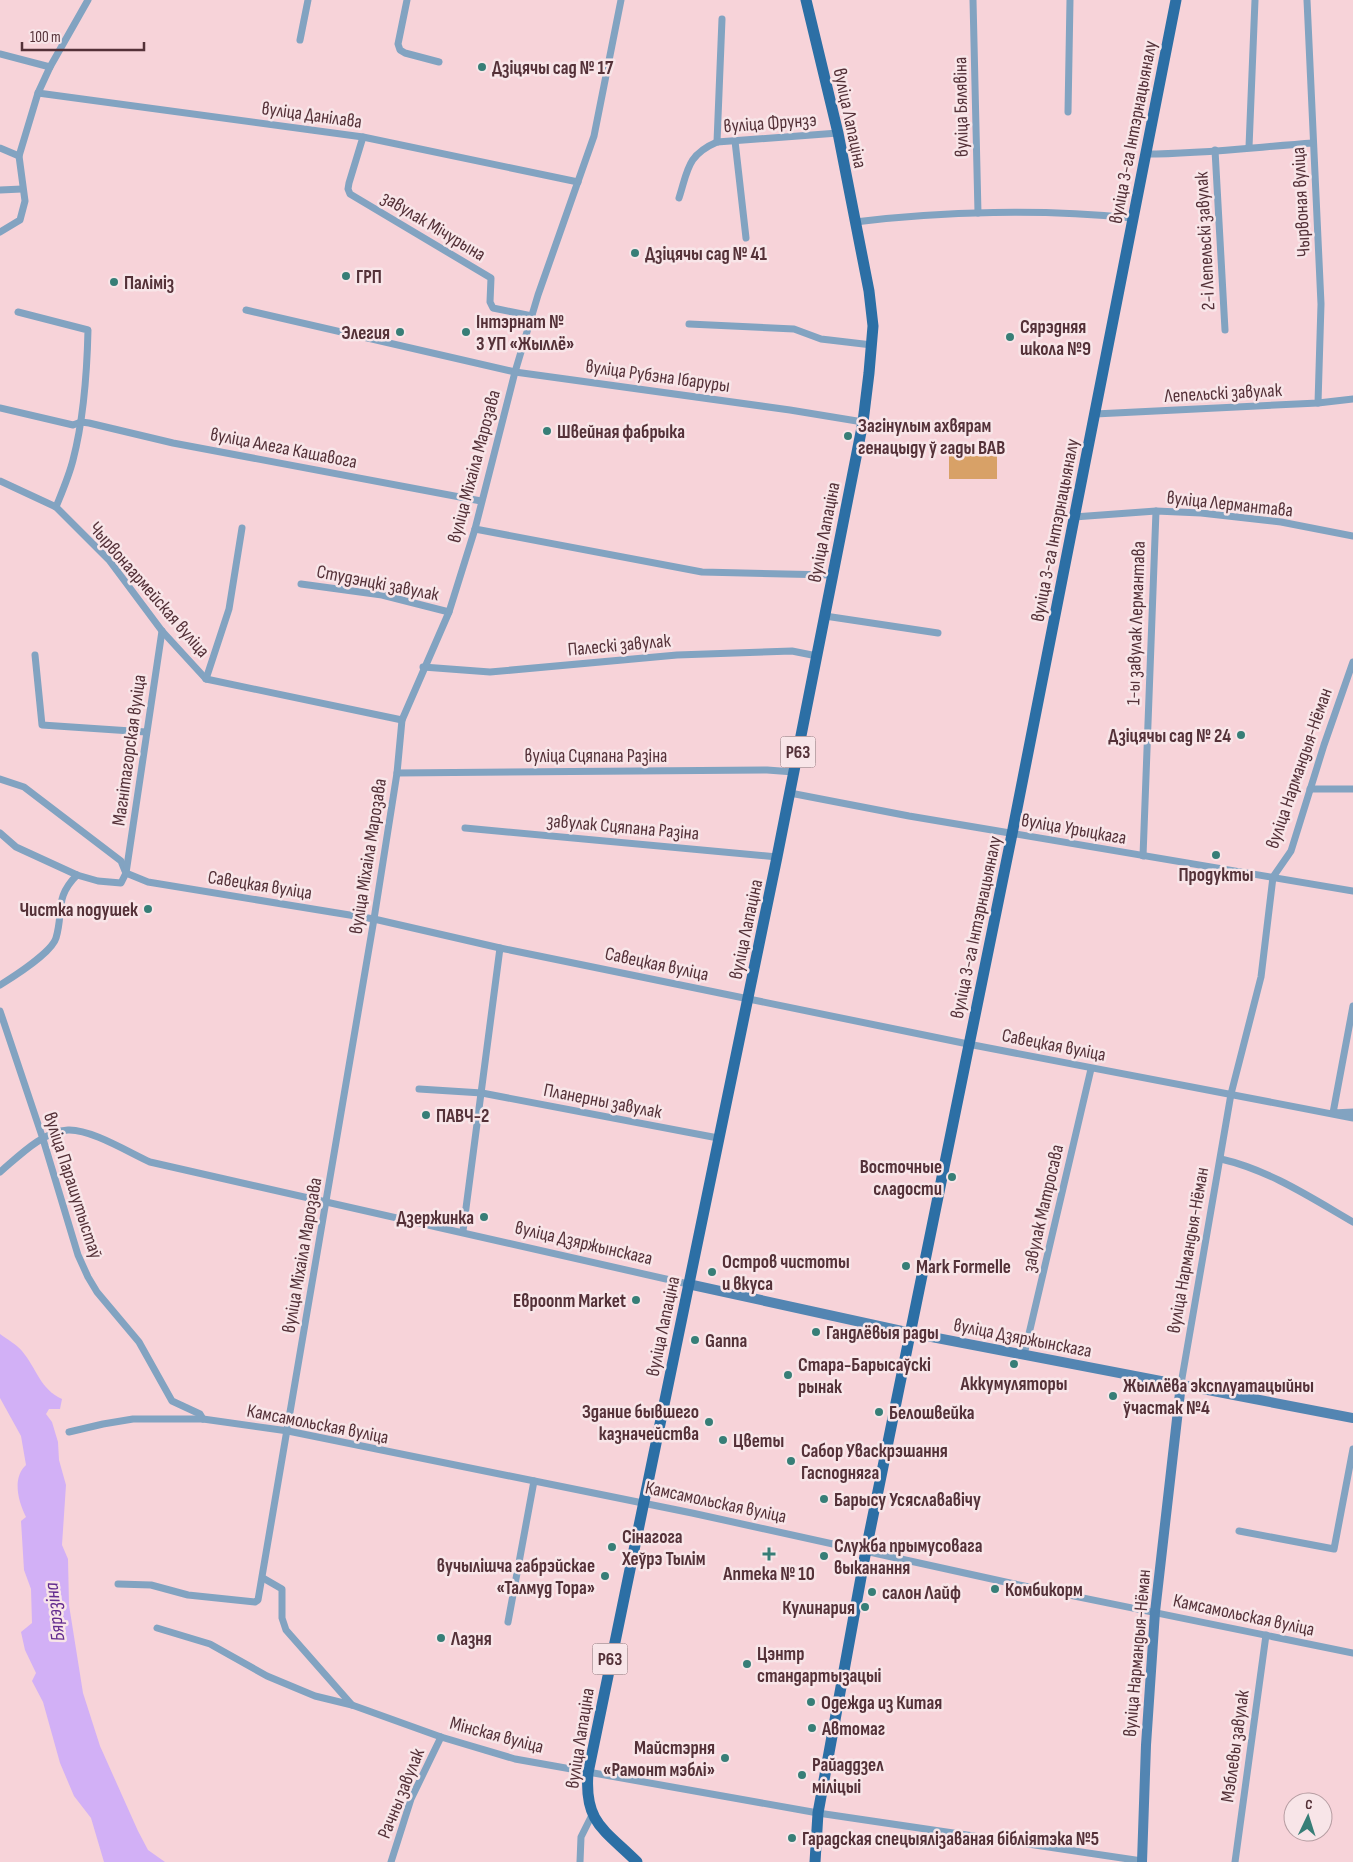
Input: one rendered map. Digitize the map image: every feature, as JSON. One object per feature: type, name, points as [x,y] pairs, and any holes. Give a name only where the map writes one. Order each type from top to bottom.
[{"type":"main road","name":"вуліца Лапаціна","points":[[592,1815],[586,1792],[588,1773],[642,1502],[777,857],[863,422],[872,345],[872,309],[838,134],[806,0]]},
{"type":"main road","name":"вуліца 3-га Інтэрнацыяналу","points":[[815,1862],[818,1813],[866,1550],[1012,834],[1176,0]]},
{"type":"main road","points":[[592,1815],[637,1862]]},
{"type":"street","points":[[0,232],[20,220],[25,201],[19,156],[38,93],[50,67],[88,0]]},
{"type":"street","points":[[300,40],[308,0]]},
{"type":"street","points":[[407,0],[398,44],[400,50],[405,54],[439,62]]},
{"type":"street","name":"вуліца Міхаіла Марозава","points":[[118,1584],[151,1585],[188,1595],[255,1602],[258,1600],[264,1578],[374,919],[397,773],[402,720],[449,612],[475,529],[515,372],[532,316],[594,136],[621,0]]},
{"type":"street","name":"вуліца Бялявіна","points":[[973,0],[978,213]]},
{"type":"street","points":[[1068,112],[1070,0]]},
{"type":"street","points":[[1249,147],[1255,0]]},
{"type":"street","name":"Чырвоная вуліца","points":[[1307,0],[1321,304],[1318,403]]},
{"type":"street","points":[[717,142],[722,19]]},
{"type":"street","points":[[0,54],[50,67]]},
{"type":"street","name":"вуліца Данілава","points":[[38,93],[363,138],[578,182]]},
{"type":"street","name":"вуліца Фрунзэ","points":[[679,198],[692,160],[701,149],[717,142],[838,134]]},
{"type":"street","name":"завулак Мічурына","points":[[363,138],[349,183],[348,189],[350,194],[491,278],[490,302],[493,308],[532,316]]},
{"type":"street","points":[[735,142],[746,238]]},
{"type":"street","points":[[1146,154],[1190,154],[1249,147],[1313,144]]},
{"type":"street","points":[[0,148],[19,156]]},
{"type":"street","name":"2-і Лепельскі завулак","points":[[1215,150],[1225,330]]},
{"type":"street","points":[[0,190],[22,189]]},
{"type":"street","points":[[855,222],[881,218],[978,213],[1132,218]]},
{"type":"street","name":"вуліца Рубэна Ібаруры","points":[[246,310],[515,372],[863,422]]},
{"type":"street","points":[[18,312],[88,330],[87,374],[81,422],[73,461],[56,508]]},
{"type":"street","points":[[689,324],[794,329],[821,339],[872,345]]},
{"type":"street","name":"Лепельскі завулак","points":[[1095,414],[1318,403],[1353,399]]},
{"type":"street","name":"вуліца Алега Кашавога","points":[[0,408],[73,426],[81,422],[173,443],[481,501]]},
{"type":"street","name":"Чырвонаармейская вуліца","points":[[0,481],[56,508],[109,560],[162,631],[206,679],[402,720]]},
{"type":"street","name":"вуліца Лермантава","points":[[1074,517],[1156,512],[1201,513],[1281,522],[1353,536]]},
{"type":"street","name":"1-ы завулак Лермантава","points":[[1143,856],[1156,512]]},
{"type":"street","points":[[206,679],[230,609],[242,528]]},
{"type":"street","points":[[475,529],[702,572],[832,575]]},
{"type":"street","name":"Студэнцкі завулак","points":[[300,584],[382,596],[449,612]]},
{"type":"street","points":[[825,616],[938,633]]},
{"type":"street","name":"Магнітагорская вуліца","points":[[126,874],[162,631]]},
{"type":"street","name":"Палескі завулак","points":[[424,667],[490,672],[677,655],[792,652],[816,656]]},
{"type":"street","points":[[35,655],[42,725],[146,732]]},
{"type":"street","name":"вуліца Нармандыя-Нёман","points":[[1142,1862],[1146,1745],[1155,1612],[1181,1384],[1231,1094],[1261,977],[1273,877],[1291,851],[1353,662]]},
{"type":"street","name":"вуліца Сцяпана Разіна","points":[[397,773],[767,770],[794,772]]},
{"type":"street","points":[[0,778],[24,787],[121,861],[126,874],[121,883],[98,881],[16,847],[0,833]]},
{"type":"street","points":[[1310,789],[1353,789]]},
{"type":"street","name":"вуліца Урыцкага","points":[[790,792],[1012,834],[1353,891]]},
{"type":"street","name":"завулак Сцяпана Разіна","points":[[465,828],[777,857]]},
{"type":"street","points":[[0,985],[32,964],[56,940],[59,912],[66,886],[78,874]]},
{"type":"street","name":"Савецкая вуліца","points":[[126,874],[148,882],[374,919],[500,948],[968,1044],[1353,1118]]},
{"type":"street","points":[[463,1231],[500,948]]},
{"type":"street","points":[[1353,1006],[1333,1113],[1353,1112]]},
{"type":"street","name":"вуліца Парашутыстаў","points":[[0,1011],[43,1139],[78,1256],[88,1277],[97,1292],[139,1342],[172,1401],[200,1414],[203,1418]]},
{"type":"street","name":"завулак Матросава","points":[[1024,1355],[1091,1069]]},
{"type":"street","name":"Планерны завулак","points":[[419,1089],[482,1093],[718,1138]]},
{"type":"street","name":"вуліца Дзяржынскага","points":[[0,1172],[43,1139],[68,1130],[90,1134],[150,1162],[463,1231],[910,1334],[1353,1418]]},
{"type":"street","points":[[1221,1159],[1250,1166],[1296,1189],[1353,1222]]},
{"type":"street","name":"Камсамольская вуліца","points":[[69,1432],[134,1419],[203,1418],[288,1431],[642,1502],[1010,1583],[1353,1653]]},
{"type":"street","points":[[1239,1531],[1334,1549],[1353,1448]]},
{"type":"street","points":[[508,1622],[534,1481]]},
{"type":"street","points":[[264,1578],[282,1589],[282,1618],[286,1630],[352,1705]]},
{"type":"street","name":"Мінская вуліца","points":[[157,1628],[210,1644],[266,1676],[315,1696],[352,1705],[441,1737],[515,1759],[818,1813],[1142,1862]]},
{"type":"street","name":"Мэблевы завулак","points":[[1235,1862],[1266,1635]]},
{"type":"street","name":"Рачны завулак","points":[[391,1862],[411,1799],[441,1737]]},
{"type":"street","name":"вуліца Лапаціна","points":[[580,1862],[581,1837],[592,1815]]},
{"type":"shaded area","points":[[949,456],[997,456],[997,479],[949,479]]},
{"type":"water","name":"Бярэзіна","points":[[0,1334],[20,1349],[49,1390],[62,1399],[60,1409],[49,1409],[46,1414],[52,1422],[58,1442],[59,1460],[66,1485],[62,1545],[68,1559],[69,1605],[83,1693],[100,1746],[138,1831],[148,1850],[165,1862],[104,1862],[91,1818],[74,1796],[60,1763],[43,1702],[32,1681],[36,1673],[25,1650],[21,1632],[32,1623],[31,1589],[24,1570],[21,1521],[26,1517],[18,1490],[19,1476],[26,1465],[21,1436],[0,1398]]},
{"type":"place","name":"Дзіцячы сад № 17","points":[[482,67]]},
{"type":"place","name":"Дзіцячы сад № 41","points":[[635,253]]},
{"type":"place","name":"ГРП","points":[[346,276]]},
{"type":"place","name":"Паліміз","points":[[114,282]]},
{"type":"place","name":"Элегия","points":[[400,332]]},
{"type":"place","name":"Інтэрнат № 3 УП «Жыллё»","points":[[466,332]]},
{"type":"place","name":"Сярэдняя школа №9","points":[[1010,337]]},
{"type":"place","name":"Швейная фабрыка","points":[[547,431]]},
{"type":"place","name":"Загінулым ахвярам генацыду ў гады ВАВ","points":[[848,436]]},
{"type":"place","name":"Дзіцячы сад № 24","points":[[1241,735]]},
{"type":"place","name":"Продукты","points":[[1216,855]]},
{"type":"place","name":"Чистка подушек","points":[[148,909]]},
{"type":"place","name":"ПАВЧ-2","points":[[426,1115]]},
{"type":"place","name":"Восточные сладости","points":[[952,1177]]},
{"type":"place","name":"Дзержинка","points":[[484,1217]]},
{"type":"place","name":"Mark Formelle","points":[[906,1266]]},
{"type":"place","name":"Остров чистоты и вкуса","points":[[712,1272]]},
{"type":"place","name":"Евроопт Market","points":[[636,1300]]},
{"type":"place","name":"Гандлёвыя рады","points":[[816,1332]]},
{"type":"place","name":"Ganna","points":[[695,1340]]},
{"type":"place","name":"Аккумуляторы","points":[[1014,1364]]},
{"type":"place","name":"Стара-Барысаўскі рынак","points":[[788,1375]]},
{"type":"place","name":"Жыллёва эксплуатацыйны ўчастак №4","points":[[1113,1396]]},
{"type":"place","name":"Белошвейка","points":[[879,1412]]},
{"type":"place","name":"Здание бывшего казначейства","points":[[709,1422]]},
{"type":"place","name":"Цветы","points":[[723,1440]]},
{"type":"place","name":"Сабор Уваскрэшання Гасподняга","points":[[791,1461]]},
{"type":"place","name":"Барысу Усяслававічу","points":[[824,1499]]},
{"type":"place","name":"Сінагога Хеўрэ Тылім","points":[[612,1547]]},
{"type":"place","name":"Аптека № 10","points":[[769,1554]]},
{"type":"place","name":"Служба прымусовага выканання","points":[[824,1556]]},
{"type":"place","name":"вучылішча габрэйскае «Талмуд Тора»","points":[[605,1576]]},
{"type":"place","name":"Комбикорм","points":[[995,1589]]},
{"type":"place","name":"салон Лайф","points":[[872,1592]]},
{"type":"place","name":"Кулинария","points":[[865,1607]]},
{"type":"place","name":"Лазня","points":[[441,1638]]},
{"type":"place","name":"Цэнтр стандартызацыі","points":[[747,1664]]},
{"type":"place","name":"Одежда из Китая","points":[[811,1702]]},
{"type":"place","name":"Автомаг","points":[[812,1728]]},
{"type":"place","name":"Майстэрня «Рамонт мэблі»","points":[[725,1758]]},
{"type":"place","name":"Райаддзел міліцыі","points":[[802,1775]]},
{"type":"place","name":"Гарадская спецыялізаваная бібліятэка №5","points":[[792,1838]]}]
